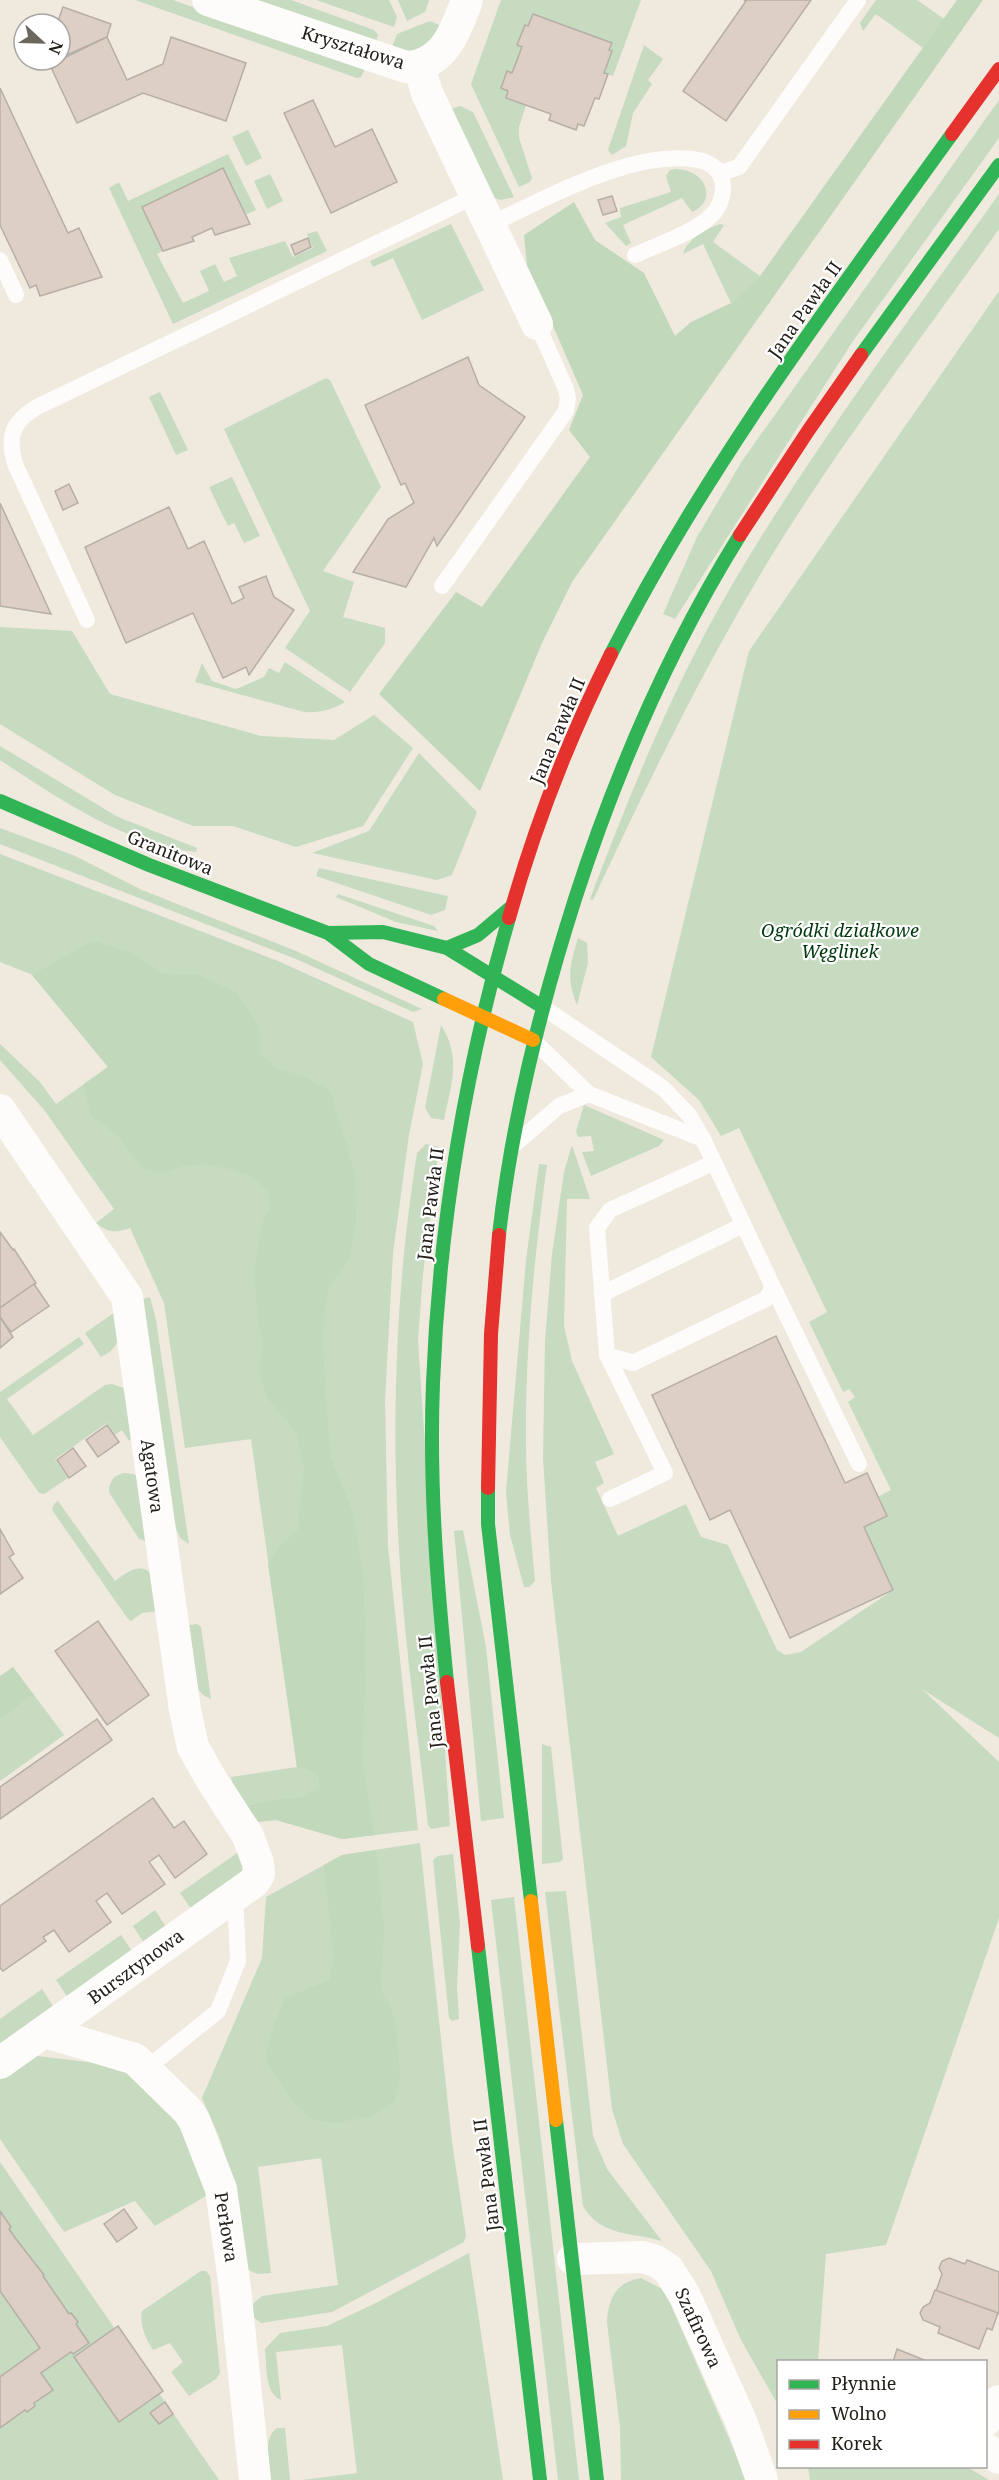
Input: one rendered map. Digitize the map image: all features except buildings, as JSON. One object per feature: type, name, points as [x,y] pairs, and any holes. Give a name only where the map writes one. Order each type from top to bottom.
[{"type":"main road","name":"Jana Pawła II","points":[[540,2480],[462,1816],[435,1533],[433,1457],[436,1318],[457,1136],[482,1018],[510,908],[573,736],[644,590],[724,458],[809,334],[999,69]]},
{"type":"main road","points":[[597,2480],[488,1524],[487,1429],[490,1344],[511,1148],[542,1006],[596,834],[617,780],[661,682],[705,596],[798,447],[999,165]]},
{"type":"main road","name":"Granitowa","points":[[0,801],[148,865],[328,933],[369,964],[533,1040]]},
{"type":"main road","points":[[447,948],[478,935],[510,908]]},
{"type":"main road","name":"Granitowa","points":[[328,933],[383,932],[447,948],[542,1006]]},
{"type":"street","name":"Kryształowa","points":[[208,0],[406,67],[418,66],[434,58],[446,47],[467,0]]},
{"type":"street","points":[[418,66],[427,93],[488,226],[537,324]]},
{"type":"street","name":"Agatowa","points":[[0,1110],[127,1297],[171,1618],[189,1729],[194,1747],[211,1779],[248,1836],[258,1863]]},
{"type":"street","name":"Bursztynowa","points":[[0,2063],[254,1882],[259,1874],[258,1863]]},
{"type":"street","name":"Perłowa","points":[[45,2032],[135,2059],[188,2111],[194,2120],[221,2189],[235,2288],[255,2480]]},
{"type":"street","name":"Szafirowa","points":[[573,2259],[643,2257],[656,2261],[669,2269],[684,2294],[741,2421],[762,2480]]},
{"type":"street","points":[[987,2419],[999,2401]]},
{"type":"lane","points":[[720,173],[739,167],[858,0]]},
{"type":"lane","points":[[488,226],[532,204],[639,162],[665,159],[696,160],[714,167],[720,173],[722,198],[713,214],[699,225],[634,255]]},
{"type":"lane","points":[[87,620],[15,464],[11,440],[18,421],[37,407],[475,196]]},
{"type":"lane","points":[[0,260],[16,295]]},
{"type":"lane","points":[[442,586],[566,411],[568,398],[566,389],[537,324]]},
{"type":"lane","points":[[542,1006],[663,1088],[689,1115],[703,1139],[859,1464]]},
{"type":"lane","points":[[533,1040],[589,1094],[703,1139]]},
{"type":"lane","points":[[511,1148],[559,1106],[589,1094]]},
{"type":"lane","points":[[610,1499],[664,1473],[607,1355],[597,1228],[610,1210],[713,1163]]},
{"type":"lane","points":[[602,1294],[743,1226]]},
{"type":"lane","points":[[607,1355],[633,1363],[766,1299],[773,1287]]},
{"type":"lane","points":[[146,2069],[218,2011],[238,1961],[235,1895]]},
{"type":"green space","points":[[135,0],[173,0],[365,69],[361,77],[357,78]]},
{"type":"green space","points":[[251,0],[291,0],[374,30],[378,35],[375,44]]},
{"type":"green space","points":[[316,0],[389,0],[397,17],[394,27]]},
{"type":"green space","points":[[398,0],[429,0],[425,12],[407,21]]},
{"type":"green space","points":[[501,0],[641,0],[613,76],[604,73],[612,52],[609,50],[612,43],[533,14],[528,26],[525,25],[517,45],[522,47],[512,73],[507,72],[508,91],[526,105],[519,127],[519,138],[532,178],[530,182],[519,187],[471,84]]},
{"type":"green space","points":[[876,0],[917,0],[944,19],[923,48],[876,14],[863,31],[860,23]]},
{"type":"green space","points":[[957,0],[983,0],[572,582],[542,643],[480,791],[379,694],[456,592],[482,607],[590,457],[569,430],[583,395],[527,266],[524,235],[574,202],[595,240],[644,273],[675,336],[691,322],[731,303],[760,276]]},
{"type":"green space","points":[[430,21],[441,26],[433,40],[414,50],[391,50],[397,34]]},
{"type":"green space","points":[[644,45],[663,59],[648,80],[652,84],[633,113],[626,146],[612,155],[608,150]]},
{"type":"green space","points":[[999,100],[999,138],[853,341],[675,619],[663,614],[697,537],[742,461]]},
{"type":"green space","points":[[460,106],[473,112],[514,197],[501,200],[494,198],[448,110]]},
{"type":"green space","points":[[248,130],[262,158],[246,166],[232,137]]},
{"type":"green space","points":[[228,154],[256,210],[245,215],[223,168],[142,207],[163,251],[157,254],[183,303],[209,291],[200,271],[215,264],[224,282],[237,276],[229,258],[285,241],[293,257],[313,248],[307,234],[317,231],[327,251],[173,324],[109,188],[119,182],[128,201]]},
{"type":"green space","points":[[670,170],[687,171],[702,180],[706,194],[705,201],[692,212],[682,198],[623,225],[631,243],[626,246],[605,223],[621,217],[620,208],[671,192],[666,176]]},
{"type":"green space","points":[[270,174],[283,201],[267,209],[254,181]]},
{"type":"green space","points":[[999,194],[999,229],[860,423],[780,542],[705,673],[658,763],[593,900],[590,899],[621,818],[672,699],[732,585],[828,435]]},
{"type":"green space","points":[[451,224],[484,290],[422,320],[393,258],[373,267],[370,261]]},
{"type":"green space","points":[[720,224],[724,225],[713,242],[760,276],[731,303],[703,244],[683,254],[693,239]]},
{"type":"green space","name":"Ogródki działkowe Węglinek","points":[[999,291],[999,1738],[922,1689],[999,1762],[999,1918],[886,2245],[826,2254],[818,2360],[777,2360],[777,2403],[741,2340],[711,2271],[623,2144],[612,2109],[551,1581],[543,1458],[545,1341],[552,1254],[564,1172],[572,1145],[590,1199],[567,1199],[564,1326],[572,1361],[614,1454],[595,1462],[604,1483],[596,1488],[618,1536],[686,1504],[701,1537],[728,1545],[777,1650],[785,1655],[801,1652],[893,1590],[864,1527],[887,1516],[879,1496],[891,1490],[848,1402],[855,1397],[849,1389],[843,1392],[809,1322],[827,1312],[739,1128],[721,1136],[699,1100],[651,1057],[749,651]]},
{"type":"green space","points":[[326,378],[330,380],[381,487],[323,571],[354,582],[343,617],[385,628],[385,643],[350,692],[285,648],[310,611],[224,429]]},
{"type":"green space","points":[[160,392],[188,450],[176,455],[149,397]]},
{"type":"green space","points":[[232,477],[260,536],[244,543],[234,523],[228,526],[209,487]]},
{"type":"green space","points":[[0,627],[72,631],[110,694],[261,736],[334,740],[374,715],[413,748],[363,826],[296,847],[233,826],[193,826],[115,795],[0,724]]},
{"type":"green space","points":[[285,662],[345,702],[326,710],[304,712],[195,682],[202,663],[212,681],[236,689],[264,677],[269,668],[279,673]]},
{"type":"green space","points":[[0,746],[118,817],[197,848],[196,852],[143,839],[93,818],[0,760]]},
{"type":"green space","points":[[419,753],[477,812],[452,875],[437,880],[312,853],[369,831]]},
{"type":"green space","points":[[0,828],[73,855],[142,890],[296,951],[422,1009],[413,1012],[296,959],[0,844]]},
{"type":"green space","points":[[0,854],[278,961],[413,1022],[423,1064],[409,1135],[393,1253],[385,1401],[388,1546],[418,1830],[342,1839],[276,1820],[256,1822],[232,1782],[231,1777],[297,1767],[251,1439],[185,1448],[164,1303],[130,1228],[112,1231],[96,1223],[114,1209],[45,1111],[0,1060],[0,1044],[40,1082],[56,1104],[108,1067],[33,975],[0,962]]},
{"type":"green space","points":[[319,868],[448,896],[445,910],[431,915],[316,876]]},
{"type":"green space","points":[[338,894],[434,926],[438,931],[396,922],[336,897]]},
{"type":"green space","points":[[578,938],[587,943],[588,963],[577,1005],[571,987],[570,972]]},
{"type":"green space","points":[[93,941],[131,953],[161,974],[198,975],[236,992],[259,1028],[260,1054],[276,1068],[305,1077],[330,1091],[355,1173],[356,1220],[350,1256],[328,1288],[322,1335],[330,1456],[352,1510],[363,1578],[366,1649],[362,1762],[375,1835],[342,1839],[276,1820],[256,1822],[246,1806],[279,1799],[302,1798],[319,1788],[319,1777],[309,1769],[297,1767],[268,1564],[282,1544],[298,1530],[304,1469],[297,1433],[266,1396],[259,1366],[264,1345],[258,1321],[254,1270],[264,1218],[271,1208],[268,1191],[252,1176],[204,1164],[183,1166],[163,1173],[141,1167],[118,1135],[91,1116],[84,1084],[108,1067],[32,975]]},
{"type":"green space","points":[[441,1025],[453,1060],[452,1083],[444,1120],[431,1118],[425,1108]]},
{"type":"green space","points":[[584,1105],[664,1140],[659,1146],[591,1176],[582,1152],[594,1151],[591,1136],[578,1137],[576,1131]]},
{"type":"green space","points":[[426,1144],[439,1147],[423,1274],[418,1340],[450,1826],[431,1829],[428,1825],[404,1619],[395,1450],[397,1351],[404,1252],[417,1153]]},
{"type":"green space","points":[[539,1164],[547,1165],[531,1304],[526,1409],[527,1478],[535,1581],[529,1587],[524,1587],[510,1535],[506,1492],[526,1260]]},
{"type":"green space","points":[[150,1297],[156,1320],[189,1544],[180,1538],[176,1528],[143,1299]]},
{"type":"green space","points":[[118,1310],[119,1338],[114,1348],[101,1357],[85,1333]]},
{"type":"green space","points":[[79,1337],[84,1344],[7,1399],[33,1435],[105,1385],[112,1384],[127,1389],[133,1437],[129,1441],[122,1430],[115,1435],[107,1423],[55,1459],[68,1478],[44,1494],[39,1493],[0,1437],[0,1392]]},
{"type":"green space","points":[[126,1473],[140,1478],[146,1541],[139,1539],[109,1492],[113,1478]]},
{"type":"green space","points":[[58,1501],[115,1581],[134,1569],[144,1569],[154,1575],[158,1611],[142,1613],[131,1621],[128,1619],[52,1510]]},
{"type":"green space","points":[[463,1530],[486,1647],[504,1818],[481,1821],[454,1531]]},
{"type":"green space","points":[[197,1624],[201,1627],[211,1699],[198,1689],[189,1625]]},
{"type":"green space","points":[[13,1667],[34,1695],[0,1719],[0,1676]]},
{"type":"green space","points":[[34,1695],[64,1735],[0,1781],[0,1719]]},
{"type":"green space","points":[[542,1744],[551,1747],[563,1859],[560,1862],[542,1864]]},
{"type":"green space","points":[[420,1843],[452,2142],[466,2235],[464,2242],[332,2312],[261,2323],[252,2316],[253,2304],[262,2296],[338,2285],[321,2158],[258,2167],[271,2273],[257,2274],[248,2270],[234,2182],[219,2137],[202,2098],[262,1958],[266,1897],[342,1855]]},
{"type":"green space","points":[[376,1850],[384,1928],[381,1991],[391,2007],[397,2033],[400,2078],[394,2101],[372,2116],[336,2123],[312,2119],[292,2101],[265,2059],[285,1998],[329,1980],[334,1960],[324,1865],[342,1855]]},
{"type":"green space","points":[[240,1851],[245,1874],[146,1946],[133,1926],[155,1910],[166,1927],[192,1910],[180,1893]]},
{"type":"green space","points":[[453,1854],[460,1924],[457,1986],[459,2019],[452,2021],[449,2018],[433,1860],[438,1856]]},
{"type":"green space","points":[[566,1891],[593,2136],[607,2169],[662,2241],[608,2228],[590,2216],[583,2206],[545,1892]]},
{"type":"green space","points":[[514,1897],[579,2480],[558,2480],[491,1900]]},
{"type":"green space","points":[[121,1935],[134,1954],[69,1999],[56,1980]]},
{"type":"green space","points":[[42,1989],[55,2009],[0,2047],[0,2019]]},
{"type":"green space","points":[[28,2055],[130,2067],[168,2099],[211,2193],[155,2226],[135,2201],[64,2232],[0,2139],[0,2075]]},
{"type":"green space","points":[[0,2162],[219,2480],[0,2480]]},
{"type":"green space","points":[[469,2253],[503,2480],[302,2480],[357,2473],[342,2345],[276,2352],[281,2400],[269,2385],[265,2349],[280,2333],[327,2326],[376,2303]]},
{"type":"green space","points":[[201,2271],[206,2271],[210,2276],[220,2373],[216,2379],[189,2396],[171,2372],[183,2362],[170,2343],[153,2350],[144,2332],[141,2316],[142,2311]]},
{"type":"green space","points":[[641,2278],[662,2289],[671,2305],[747,2480],[621,2480],[620,2427],[607,2323],[609,2306],[615,2293],[625,2283]]},
{"type":"green space","points":[[277,2428],[285,2428],[290,2480],[271,2480],[268,2445],[272,2432]]},
{"type":"green space","points":[[808,2468],[969,2468],[989,2480],[810,2480]]},
{"type":"traffic: fast","points":[[611,654],[648,585],[728,452],[952,134]]},
{"type":"traffic: fast","points":[[861,355],[999,165]]},
{"type":"traffic: fast","points":[[499,1235],[511,1149],[539,1023],[562,940],[591,852],[627,758],[667,667],[714,578],[740,535]]},
{"type":"traffic: fast","points":[[0,801],[149,865],[328,933],[369,964],[444,999]]},
{"type":"traffic: fast","points":[[447,948],[478,935],[510,908]]},
{"type":"traffic: fast","points":[[447,1682],[433,1495],[432,1420],[436,1324],[448,1207],[467,1090],[493,975],[509,918]]},
{"type":"traffic: fast","points":[[328,933],[383,932],[447,948],[541,1006]]},
{"type":"traffic: fast","points":[[488,1488],[488,1524],[531,1901]]},
{"type":"traffic: fast","points":[[478,1946],[540,2480]]},
{"type":"traffic: fast","points":[[556,2120],[597,2480]]},
{"type":"traffic: slow","points":[[444,999],[533,1040]]},
{"type":"traffic: slow","points":[[531,1901],[556,2120]]},
{"type":"traffic: jam","points":[[952,134],[999,69]]},
{"type":"traffic: jam","points":[[740,535],[861,355]]},
{"type":"traffic: jam","points":[[509,918],[554,784],[611,654]]},
{"type":"traffic: jam","points":[[488,1488],[491,1334],[499,1235]]},
{"type":"traffic: jam","points":[[447,1682],[478,1946]]}]
